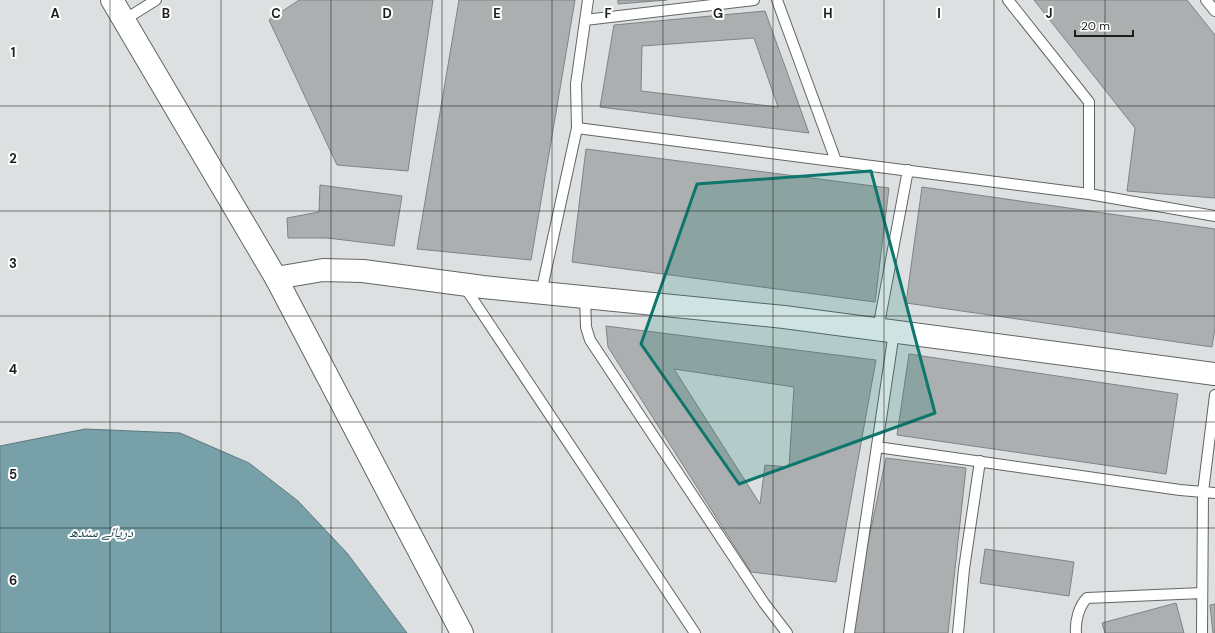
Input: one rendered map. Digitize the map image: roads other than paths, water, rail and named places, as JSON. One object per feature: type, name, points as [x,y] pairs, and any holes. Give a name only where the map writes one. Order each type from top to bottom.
[{"type":"street","points":[[112,0],[276,278],[462,633]]},
{"type":"street","points":[[276,278],[323,270],[363,271],[541,293],[784,317],[1215,374]]},
{"type":"lane","points":[[124,20],[156,0]]},
{"type":"lane","points":[[541,293],[577,128],[576,84],[588,0]]},
{"type":"lane","points":[[585,20],[754,0]]},
{"type":"lane","points":[[777,0],[836,161]]},
{"type":"lane","points":[[1008,0],[1089,102],[1089,194]]},
{"type":"lane","points":[[1206,0],[1215,11]]},
{"type":"lane","points":[[577,128],[1089,194],[1215,216]]},
{"type":"lane","points":[[849,633],[877,447],[886,330],[908,170]]},
{"type":"lane","points":[[463,284],[695,633]]},
{"type":"lane","points":[[585,297],[586,327],[590,340],[764,602],[787,633]]},
{"type":"lane","points":[[1202,633],[1203,492],[1215,396]]},
{"type":"lane","points":[[877,447],[1215,493]]},
{"type":"lane","points":[[958,633],[964,569],[980,461]]},
{"type":"lane","points":[[1076,633],[1075,626],[1082,604],[1087,598],[1202,593]]},
{"type":"water","name":"دریائے سندھ","points":[[85,429],[180,433],[249,463],[298,501],[347,553],[407,633],[0,633],[0,446]]}]
